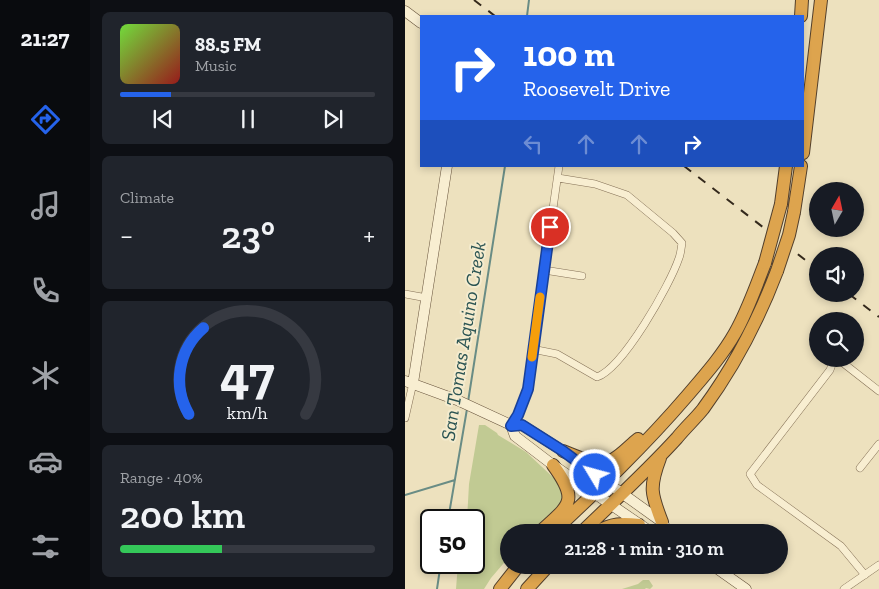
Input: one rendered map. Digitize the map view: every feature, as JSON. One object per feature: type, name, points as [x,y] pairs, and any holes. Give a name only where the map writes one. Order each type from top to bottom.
[{"type":"highway","points":[[804,145],[821,3]]},
{"type":"highway","points":[[562,524],[594,494],[672,414],[715,364],[735,334],[751,300],[765,262],[781,204],[786,167]]},
{"type":"highway","points":[[590,524],[661,456],[701,410],[725,377],[764,306],[777,271],[789,235],[801,167]]},
{"type":"highway","points":[[563,451],[593,461],[609,461],[672,414]]},
{"type":"highway","points":[[661,456],[655,471],[652,487],[655,504],[664,524]]},
{"type":"highway","points":[[548,524],[565,508],[569,499],[565,483],[553,465]]},
{"type":"highway","points":[[500,589],[512,574]]},
{"type":"highway","points":[[527,589],[541,574]]},
{"type":"main road","points":[[405,11],[420,22]]},
{"type":"main road","points":[[447,167],[427,298],[409,382],[457,400],[511,426],[522,425],[563,451],[661,524]]},
{"type":"main road","points":[[511,426],[515,436],[638,524]]},
{"type":"main road","points":[[725,574],[746,589]]},
{"type":"street","points":[[511,426],[518,415],[526,395],[559,167]]},
{"type":"street","points":[[532,349],[557,354],[597,377],[603,375],[617,361],[649,320],[679,257],[682,243],[673,233],[627,195],[595,184],[558,178]]},
{"type":"street","points":[[544,270],[582,276]]},
{"type":"street","points":[[405,294],[427,298]]},
{"type":"street","points":[[832,367],[750,474],[757,485],[841,546],[865,575]]},
{"type":"street","points":[[847,367],[879,391]]},
{"type":"street","points":[[405,418],[409,382]]},
{"type":"street","points":[[860,468],[879,444]]},
{"type":"street","points":[[844,589],[879,565]]},
{"type":"green space","points":[[479,425],[485,425],[526,452],[557,481],[564,493],[560,507],[540,524],[500,524],[500,568],[484,589],[456,589],[457,574],[485,574],[485,509],[468,509],[469,484]]},
{"type":"green space","points":[[643,580],[649,580],[653,586],[650,589],[622,589],[638,584]]},
{"type":"waterway","name":"San Tomas Aquino Creek","points":[[527,15],[529,0]]},
{"type":"waterway","name":"San Tomas Aquino Creek","points":[[468,402],[505,167]]},
{"type":"waterway","name":"San Tomas Aquino Creek","points":[[450,509],[467,409]]},
{"type":"waterway","points":[[405,495],[455,480]]},
{"type":"waterway","name":"San Tomas Aquino Creek","points":[[437,589],[439,574]]},
{"type":"railway","points":[[474,0],[494,15]]},
{"type":"railway","points":[[685,167],[809,263]]},
{"type":"railway","points":[[859,302],[879,317]]},
{"type":"slow traffic","points":[[532,357],[540,297]]},
{"type":"route","points":[[550,227],[528,389],[518,415],[511,426],[522,425],[563,451],[595,475]]}]
